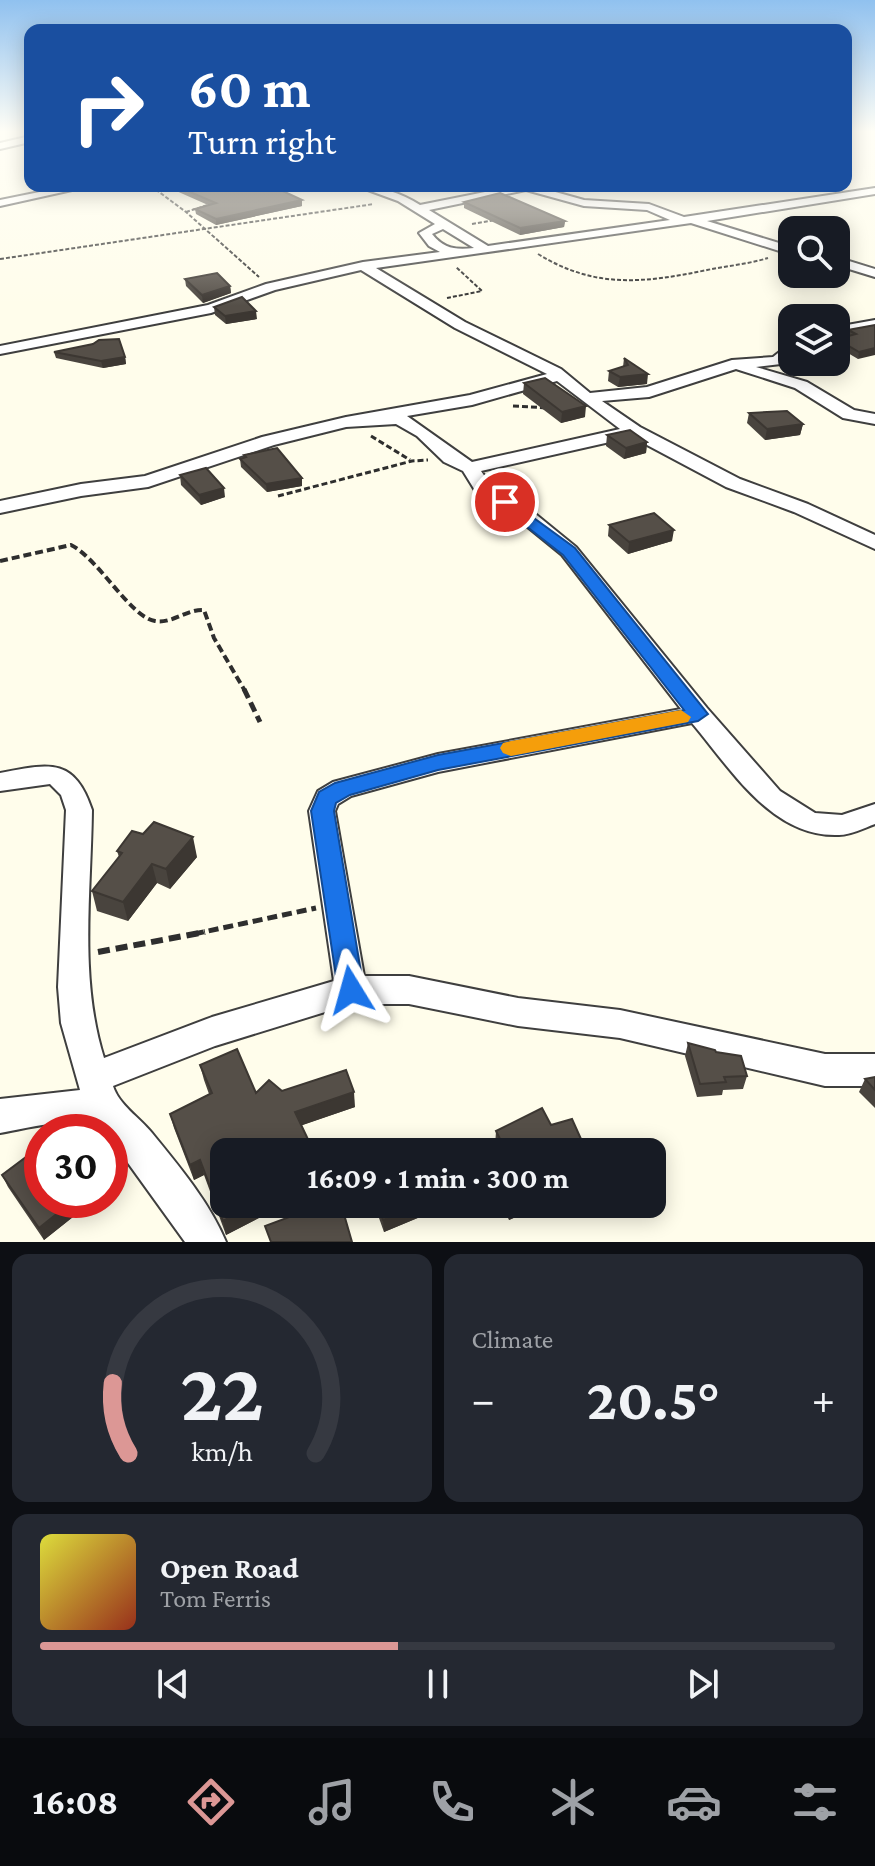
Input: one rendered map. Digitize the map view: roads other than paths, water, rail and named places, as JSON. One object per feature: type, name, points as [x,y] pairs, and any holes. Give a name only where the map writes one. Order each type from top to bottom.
[{"type":"street","points":[[0,350],[211,309],[271,287],[363,266],[875,191]]},
{"type":"street","points":[[0,203],[55,192]]},
{"type":"street","points":[[380,192],[402,199],[483,248]]},
{"type":"street","points":[[418,209],[494,192]]},
{"type":"street","points":[[555,192],[584,203],[649,207],[778,248]]},
{"type":"street","points":[[447,226],[425,233],[449,252]]},
{"type":"street","points":[[850,265],[875,273]]},
{"type":"street","points":[[363,266],[460,325],[520,352],[562,376],[586,398],[634,431],[733,483],[813,513],[875,543]]},
{"type":"street","points":[[850,328],[875,324]]},
{"type":"street","points":[[586,398],[663,388],[732,365],[778,360]]},
{"type":"street","points":[[732,365],[801,385],[849,414],[875,419]]},
{"type":"street","points":[[0,507],[160,479],[268,441],[330,425],[472,400],[536,380],[562,376]]},
{"type":"street","points":[[387,417],[400,418],[410,424],[460,464],[471,468],[634,431]]},
{"type":"street","points":[[471,468],[476,481],[483,488],[526,516],[569,551],[698,714],[771,798],[810,823],[842,825],[875,814]]},
{"type":"street","points":[[351,990],[322,811],[327,798],[342,789],[438,763],[698,714]]},
{"type":"street","points":[[0,782],[55,775],[65,779],[74,790],[79,810],[77,1023],[98,1093],[207,1242]]},
{"type":"street","points":[[0,1116],[74,1106],[212,1032],[351,990],[409,990],[518,1012],[620,1024],[825,1070],[875,1070]]}]
